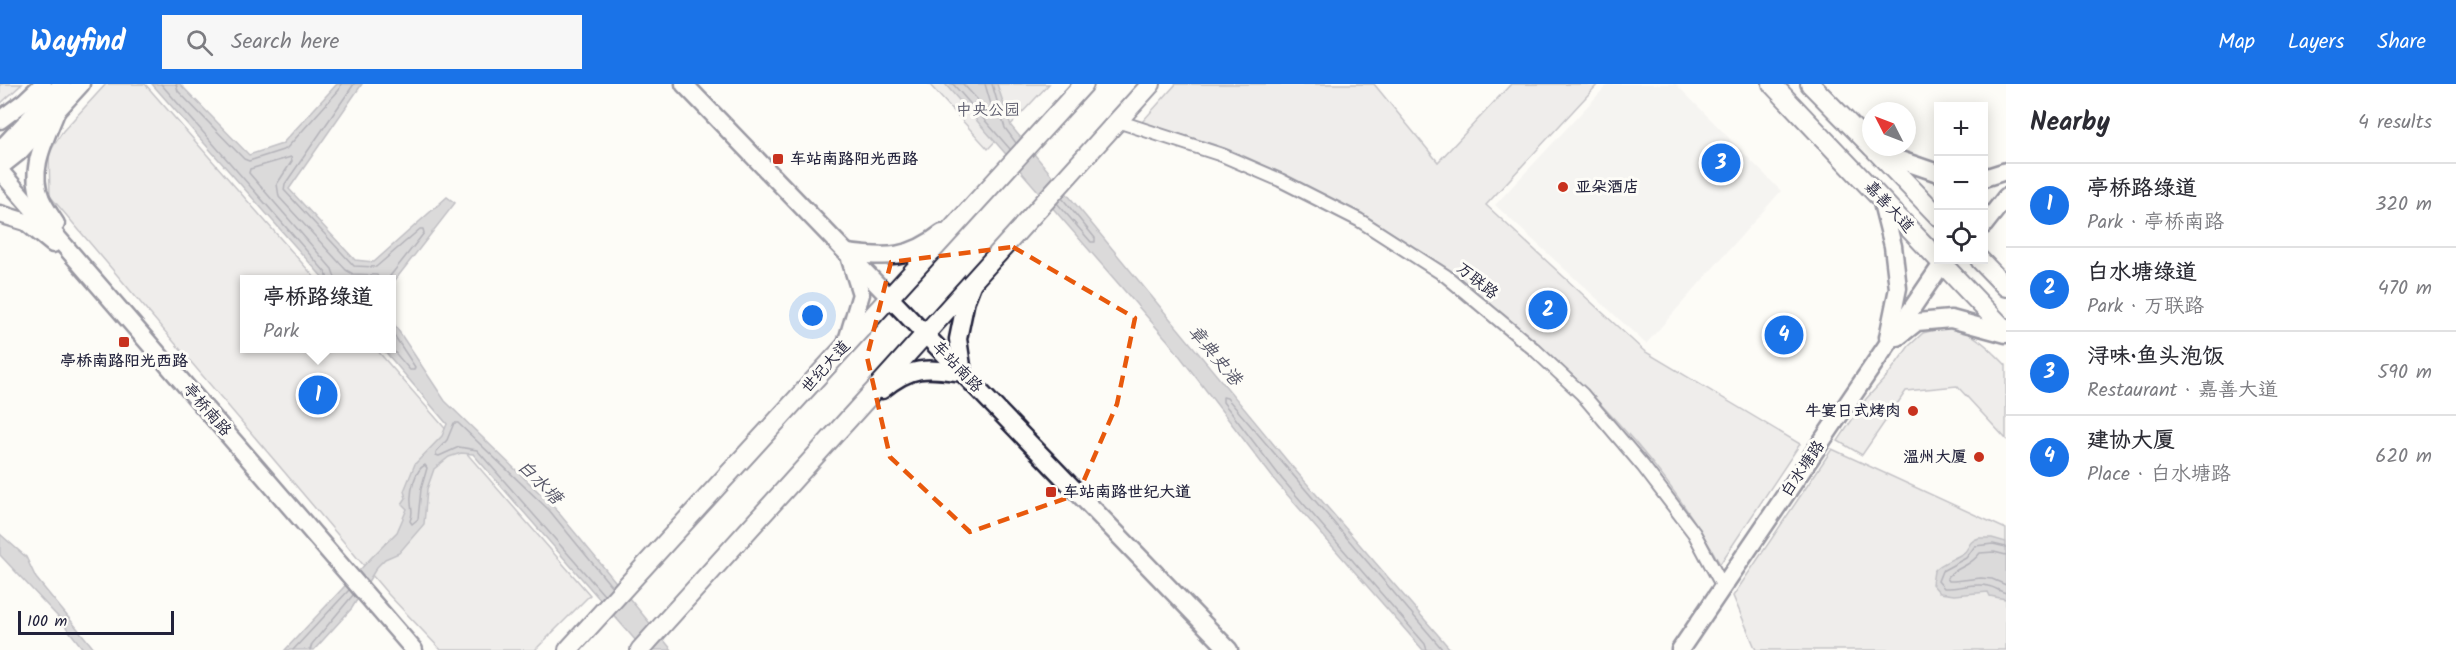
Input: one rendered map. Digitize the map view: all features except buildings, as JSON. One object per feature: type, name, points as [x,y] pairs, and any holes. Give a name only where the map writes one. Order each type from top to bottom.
[{"type":"main road","name":"世纪大道","points":[[568,650],[1084,84]]},
{"type":"main road","points":[[640,650],[1151,84]]},
{"type":"main road","name":"嘉善大道","points":[[1772,84],[1934,251]]},
{"type":"main road","name":"嘉善大道","points":[[1810,84],[1862,137]]},
{"type":"main road","name":"嘉善大道","points":[[1881,156],[1934,212]]},
{"type":"main road","name":"嘉善大道","points":[[1947,264],[2006,332]]},
{"type":"main road","points":[[1984,264],[2006,287]]},
{"type":"street","points":[[0,120],[44,84]]},
{"type":"street","points":[[0,150],[62,84]]},
{"type":"street","points":[[0,169],[19,152],[81,84]]},
{"type":"street","name":"车站南路","points":[[684,84],[1229,650]]},
{"type":"street","points":[[56,112],[39,155],[36,177],[41,199],[85,270]]},
{"type":"street","name":"万联路","points":[[1117,121],[1222,155],[1280,180],[1359,220],[1446,276],[1535,350],[1582,393],[1643,466],[1694,533],[1723,587]]},
{"type":"street","points":[[1894,156],[1934,171]]},
{"type":"street","name":"亭桥南路","points":[[0,169],[414,650]]},
{"type":"street","points":[[1988,176],[2006,171]]},
{"type":"street","points":[[1988,219],[2006,197]]},
{"type":"street","points":[[1881,199],[1893,246],[1898,288],[1886,347]]},
{"type":"street","points":[[0,214],[26,222],[85,270]]},
{"type":"street","points":[[847,253],[889,258],[909,253],[928,244],[965,215]]},
{"type":"street","points":[[846,344],[861,294],[855,270],[847,253]]},
{"type":"street","name":"白水塘路","points":[[1680,650],[1944,264]]},
{"type":"street","points":[[852,415],[896,378],[907,372],[933,369],[963,373],[958,339],[966,300],[974,278]]},
{"type":"street","points":[[1886,347],[1917,322],[1950,319],[2006,332]]},
{"type":"highlighted area","points":[[1013,247],[1135,318],[1117,404],[1078,494],[970,532],[890,457],[867,357],[891,262]]},
{"type":"shaded area","points":[[1608,84],[1676,84],[1781,191],[1646,344],[1495,205]]},
{"type":"green space","points":[[0,84],[22,84],[0,104]]},
{"type":"green space","points":[[106,84],[145,84],[312,275],[240,275],[240,353],[379,353],[590,595],[535,650],[441,650],[388,594],[50,196],[49,153],[63,131]]},
{"type":"green space","name":"中央公园","points":[[929,84],[1049,84],[988,149]]},
{"type":"green space","points":[[1176,84],[1374,84],[1438,162],[1511,84],[1598,84],[1486,205],[1644,351],[1800,444],[1720,564],[1688,512],[1651,461],[1609,413],[1564,367],[1516,324],[1466,285],[1414,248],[1348,207],[1234,152],[1141,123]]},
{"type":"green space","points":[[1955,328],[1976,338],[2006,365],[2006,439],[1957,386],[1906,391],[1862,455],[1838,441],[1866,399],[1888,375],[1909,346],[1923,333]]},
{"type":"green space","points":[[1832,449],[2006,529],[2006,650],[1756,650],[1733,596]]},
{"type":"water","points":[[152,84],[180,84],[249,155],[282,144],[337,84],[362,84],[289,189],[355,260],[374,262],[447,197],[455,203],[396,279],[396,275],[320,275]]},
{"type":"water","points":[[945,84],[997,84],[1011,126],[1289,463],[1451,650],[1423,650],[1277,483],[1169,342]]},
{"type":"water","points":[[396,327],[445,401],[553,506],[672,650],[644,650],[473,454],[461,453],[449,457],[434,469],[427,489],[424,524],[399,553],[385,559],[377,567],[352,608],[314,650],[285,650],[397,532],[407,509],[402,504],[406,498],[404,491],[415,464],[442,436],[447,424],[386,353],[396,353]]},
{"type":"water","points":[[0,534],[26,557],[36,578],[95,650],[84,650],[59,618],[0,555]]},
{"type":"water","points":[[1979,538],[1992,538],[2006,542],[2006,599],[1990,596],[1988,592],[1954,595],[1940,593],[1932,584],[1934,571],[1965,552],[1972,541]]},
{"type":"place","name":"车站南路阳光西路","points":[[778,159]]},
{"type":"place","name":"浔味·鱼头泡饭","points":[[1721,163]]},
{"type":"place","name":"亚朵酒店","points":[[1563,187]]},
{"type":"place","name":"白水塘绿道","points":[[1548,310]]},
{"type":"place","name":"建协大厦","points":[[1784,335]]},
{"type":"place","name":"亭桥南路阳光西路","points":[[124,342]]},
{"type":"place","name":"亭桥路绿道","points":[[318,395]]},
{"type":"place","name":"牛宴日式烤肉","points":[[1913,411]]},
{"type":"place","name":"温州大厦","points":[[1979,457]]},
{"type":"place","name":"车站南路世纪大道","points":[[1051,492]]},
{"type":"water label","name":"章典史港","points":[[1214,356]]},
{"type":"water label","name":"白水塘","points":[[539,483]]}]
